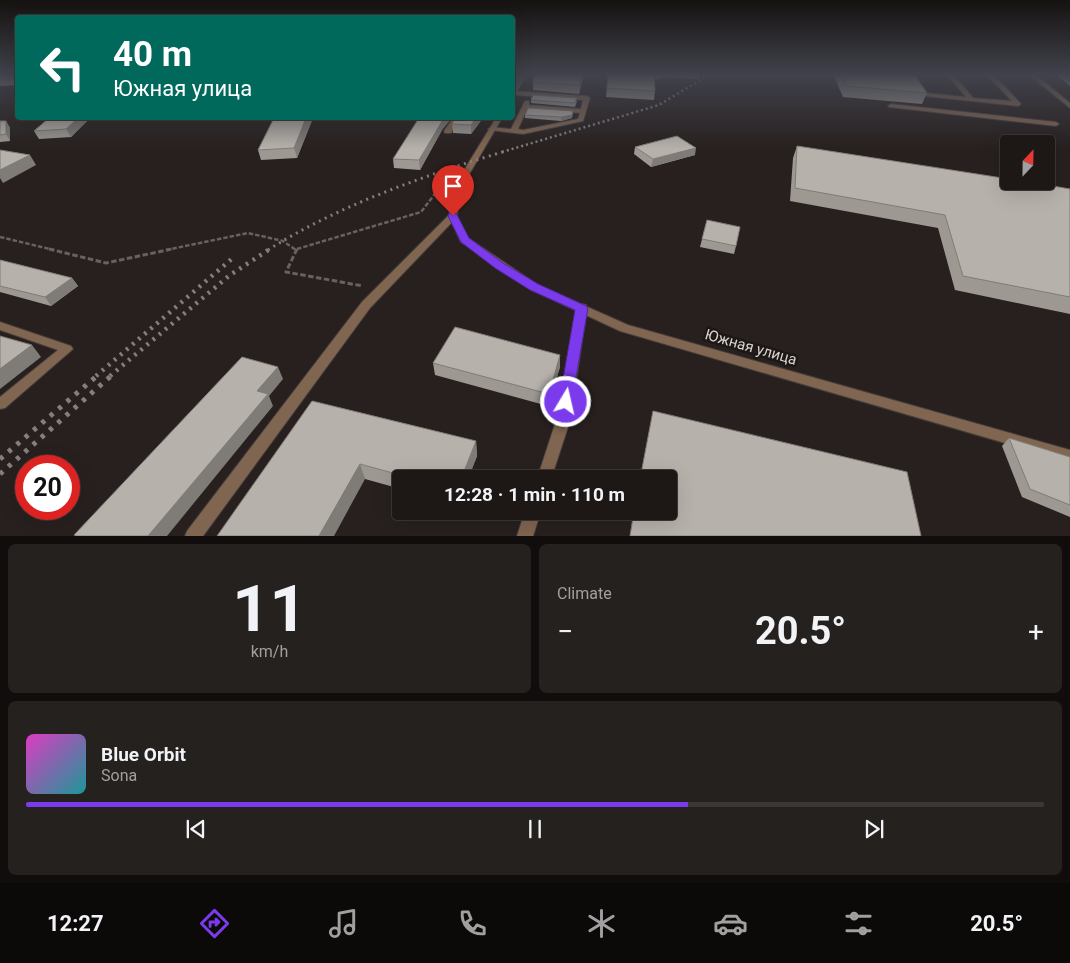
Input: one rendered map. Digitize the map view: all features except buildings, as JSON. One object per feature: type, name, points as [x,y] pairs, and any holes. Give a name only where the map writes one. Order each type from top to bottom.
[{"type":"street","points":[[514,131],[528,99]]},
{"type":"street","points":[[492,130],[523,132],[581,120],[587,99]]},
{"type":"street","points":[[929,99],[937,111]]},
{"type":"street","points":[[971,99],[1018,104],[1013,99]]},
{"type":"street","points":[[891,106],[1056,124]]},
{"type":"street","points":[[525,107],[584,111]]},
{"type":"street","points":[[448,131],[455,120]]},
{"type":"street","points":[[193,536],[366,305],[453,216],[456,190],[498,120]]},
{"type":"street","name":"Южная улица","points":[[453,216],[464,240],[499,265],[534,287],[624,328],[1070,456]]},
{"type":"street","points":[[547,470],[563,421],[582,308]]},
{"type":"street","points":[[0,326],[67,349],[0,404]]},
{"type":"street","points":[[525,536],[530,520]]},
{"type":"path","points":[[0,237],[106,263],[248,233],[283,241],[297,249],[421,212],[444,181]]},
{"type":"path","points":[[297,249],[286,272],[381,289]]},
{"type":"railway","points":[[502,152],[659,105],[669,99]]},
{"type":"railway","points":[[268,250],[323,219],[353,205],[446,170],[506,151]]},
{"type":"railway","points":[[110,376],[230,275],[270,249]]},
{"type":"railway","points":[[96,376],[235,256]]},
{"type":"railway","points":[[0,459],[98,375]]},
{"type":"railway","points":[[0,474],[112,375]]},
{"type":"route","points":[[453,216],[464,240],[499,265],[534,287],[582,308],[566,402]]}]
